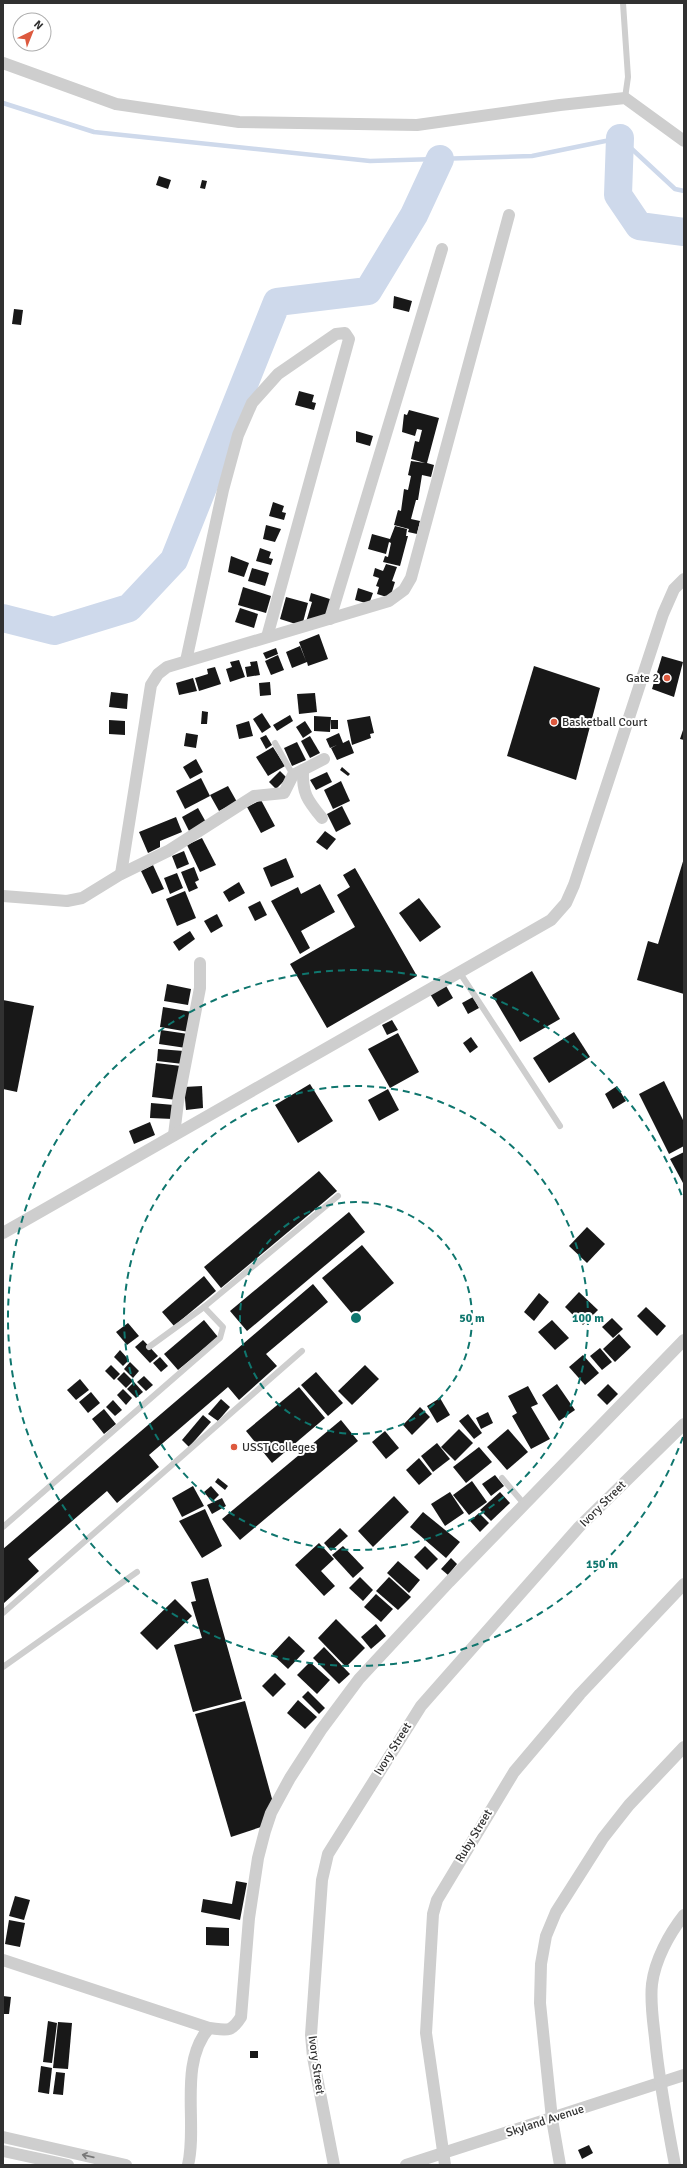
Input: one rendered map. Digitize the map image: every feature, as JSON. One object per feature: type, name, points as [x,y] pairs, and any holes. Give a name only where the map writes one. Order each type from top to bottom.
[{"type":"street","points":[[3,63],[116,104],[239,122],[417,125],[560,105],[625,98],[684,141]]},
{"type":"street","points":[[121,874],[151,685],[158,674],[167,667],[389,601],[404,590],[411,578],[509,215]]},
{"type":"street","points":[[330,618],[442,249]]},
{"type":"street","points":[[186,661],[223,490],[238,435],[252,403],[278,374],[336,334],[345,333],[349,339],[267,638]]},
{"type":"street","points":[[3,1233],[551,920],[566,903],[574,885],[663,614],[674,589],[684,579]]},
{"type":"street","points":[[3,896],[67,901],[82,898],[121,874],[168,850],[254,796],[284,793],[298,772],[324,759]]},
{"type":"street","points":[[298,772],[308,801],[322,818]]},
{"type":"street","points":[[174,1135],[178,1102],[200,988],[200,963]]},
{"type":"street","points":[[3,1960],[209,2028],[227,2030],[235,2027],[241,2017],[249,1918],[258,1858],[271,1814],[290,1778],[321,1730],[359,1679],[449,1582],[525,1506],[684,1340]]},
{"type":"street","name":"Ivory Street","points":[[334,2165],[313,2057],[311,2035],[322,1880],[328,1854],[420,1706],[579,1528],[684,1424]]},
{"type":"street","name":"Ruby Street","points":[[444,2159],[426,2033],[433,1914],[437,1900],[514,1772],[580,1694],[684,1584]]},
{"type":"street","points":[[560,2165],[552,2119],[540,2003],[541,1964],[546,1936],[556,1912],[604,1838],[629,1806],[684,1747]]},
{"type":"street","points":[[675,2165],[660,2084],[651,2001],[653,1982],[666,1944],[684,1915]]},
{"type":"street","points":[[188,2165],[191,2153],[190,2092],[194,2063],[202,2037],[209,2028]]},
{"type":"street","name":"Skyland Avenue","points":[[406,2165],[444,2159],[552,2119],[684,2075]]},
{"type":"street","points":[[3,2137],[126,2165]]},
{"type":"street","points":[[3,2151],[68,2165]]},
{"type":"lane","points":[[623,3],[628,77],[625,98]]},
{"type":"lane","points":[[275,743],[298,772]]},
{"type":"lane","points":[[460,973],[560,1126]]},
{"type":"lane","points":[[150,1347],[204,1307],[338,1196]]},
{"type":"lane","points":[[3,1527],[220,1338],[223,1328],[204,1307]]},
{"type":"lane","points":[[3,1613],[302,1351]]},
{"type":"lane","points":[[502,1478],[525,1506]]},
{"type":"lane","points":[[3,1667],[137,1572]]},
{"type":"building","points":[[159,176],[171,180],[168,189],[156,185]]},
{"type":"building","points":[[202,180],[207,181],[205,189],[200,188]]},
{"type":"building","points":[[394,296],[412,301],[409,312],[393,308]]},
{"type":"building","points":[[14,309],[23,310],[21,325],[12,324]]},
{"type":"building","points":[[299,391],[314,395],[312,402],[316,403],[314,410],[295,405]]},
{"type":"building","points":[[409,410],[439,418],[427,463],[434,465],[431,477],[422,475],[418,500],[416,500],[411,519],[420,521],[417,534],[408,532],[409,529],[394,525],[398,510],[401,511],[404,489],[408,490],[411,476],[408,475],[411,461],[425,463],[411,459],[415,441],[419,442],[422,430],[417,429],[415,436],[402,432],[404,414],[407,415]]},
{"type":"building","points":[[356,431],[373,436],[370,446],[356,442]]},
{"type":"building","points":[[273,502],[284,506],[282,512],[286,513],[284,520],[269,516]]},
{"type":"building","points":[[266,525],[281,529],[275,542],[263,539]]},
{"type":"building","points":[[395,526],[407,529],[406,536],[408,536],[400,566],[383,562],[385,556],[388,557],[391,543],[389,542],[386,554],[368,549],[372,534],[390,539]]},
{"type":"building","points":[[260,548],[271,552],[269,558],[273,559],[271,565],[256,561]]},
{"type":"building","points":[[231,556],[249,563],[244,577],[228,572]]},
{"type":"building","points":[[386,564],[397,567],[392,581],[395,582],[390,598],[377,594],[379,587],[376,586],[379,578],[373,576],[375,568],[383,571]]},
{"type":"building","points":[[252,568],[269,573],[265,586],[248,581]]},
{"type":"building","points":[[243,587],[271,596],[266,613],[238,605]]},
{"type":"building","points":[[358,588],[373,593],[369,604],[355,600]]},
{"type":"building","points":[[311,593],[333,600],[328,617],[306,622],[312,602],[309,601]]},
{"type":"building","points":[[286,597],[308,603],[302,626],[280,619]]},
{"type":"building","points":[[240,608],[258,614],[254,628],[235,622]]},
{"type":"building","points":[[319,634],[328,659],[308,666],[307,662],[292,668],[286,652],[300,646],[306,661],[299,642]]},
{"type":"building","points":[[276,648],[278,654],[266,659],[263,653]]},
{"type":"building","points":[[278,655],[284,670],[271,675],[265,661]]},
{"type":"building","name":"Gate 2","points":[[662,656],[683,662],[674,697],[652,689]]},
{"type":"building","points":[[239,660],[245,677],[230,682],[226,669],[232,667],[230,662]]},
{"type":"building","points":[[257,661],[260,675],[247,677],[245,667],[251,666],[250,662]]},
{"type":"building","name":"Basketball Court","points":[[534,666],[600,688],[576,780],[507,756]]},
{"type":"building","points":[[215,667],[221,684],[199,691],[195,678],[208,674],[207,669]]},
{"type":"building","points":[[193,678],[197,691],[179,695],[176,683]]},
{"type":"building","points":[[270,682],[271,695],[260,696],[259,683]]},
{"type":"building","points":[[111,692],[128,694],[127,709],[109,707]]},
{"type":"building","points":[[315,693],[317,712],[299,714],[297,694]]},
{"type":"building","points":[[202,711],[208,712],[207,724],[201,724]]},
{"type":"building","points":[[262,713],[271,727],[262,733],[253,719]]},
{"type":"building","points":[[290,715],[293,721],[277,731],[273,725]]},
{"type":"building","points":[[314,716],[331,717],[330,732],[314,731]]},
{"type":"building","points":[[370,716],[374,733],[370,734],[371,738],[352,745],[347,720]]},
{"type":"building","points":[[109,720],[125,721],[125,735],[109,734]]},
{"type":"building","points":[[331,720],[338,720],[338,729],[331,729]]},
{"type":"building","points":[[249,721],[253,736],[239,739],[236,725]]},
{"type":"building","points":[[305,721],[312,732],[303,738],[296,727]]},
{"type":"building","points":[[684,727],[684,740],[680,739]]},
{"type":"building","points":[[186,733],[198,735],[196,748],[184,746]]},
{"type":"building","points":[[339,733],[343,743],[349,740],[354,753],[337,760],[331,748],[337,745],[330,748],[326,739]]},
{"type":"building","points":[[266,735],[272,745],[266,749],[260,738]]},
{"type":"building","points":[[310,736],[320,753],[310,758],[301,741]]},
{"type":"building","points":[[297,742],[306,760],[292,766],[284,748]]},
{"type":"building","points":[[273,747],[285,766],[268,776],[256,757]]},
{"type":"building","points":[[196,759],[203,772],[190,779],[183,767]]},
{"type":"building","points":[[342,767],[350,774],[348,776],[340,770]]},
{"type":"building","points":[[280,771],[287,778],[276,789],[269,782]]},
{"type":"building","points":[[327,772],[332,782],[316,790],[310,780]]},
{"type":"building","points":[[201,778],[210,796],[185,809],[176,791]]},
{"type":"building","points":[[341,781],[350,801],[333,809],[324,790]]},
{"type":"building","points":[[228,786],[237,802],[219,811],[210,795]]},
{"type":"building","points":[[261,800],[275,826],[261,833],[247,807]]},
{"type":"building","points":[[342,806],[351,824],[336,832],[327,814]]},
{"type":"building","points":[[198,808],[207,824],[190,833],[182,817]]},
{"type":"building","points":[[176,817],[182,832],[160,841],[160,847],[148,853],[139,832]]},
{"type":"building","points":[[325,831],[336,839],[327,850],[316,842]]},
{"type":"building","points":[[202,838],[216,865],[200,872],[187,845]]},
{"type":"building","points":[[184,851],[189,864],[177,869],[172,856]]},
{"type":"building","points":[[286,858],[294,877],[271,887],[263,868]]},
{"type":"building","points":[[684,858],[684,994],[637,980],[648,941],[658,944]]},
{"type":"building","points":[[153,865],[164,889],[152,894],[141,871]]},
{"type":"building","points":[[194,867],[199,880],[195,882],[198,888],[189,892],[181,872]]},
{"type":"building","points":[[355,868],[417,976],[327,1028],[290,964],[355,927],[337,895],[350,887],[343,875]]},
{"type":"building","points":[[177,873],[183,888],[170,894],[164,878]]},
{"type":"building","points":[[239,882],[245,893],[229,902],[223,892]]},
{"type":"building","points":[[320,884],[335,912],[301,931],[310,948],[300,954],[271,901],[298,887],[301,894]]},
{"type":"building","points":[[185,891],[196,918],[177,926],[166,899]]},
{"type":"building","points":[[419,898],[441,927],[420,942],[399,913]]},
{"type":"building","points":[[260,901],[267,915],[255,921],[248,907]]},
{"type":"building","points":[[217,914],[223,926],[211,933],[204,921]]},
{"type":"building","points":[[190,931],[195,939],[179,951],[173,942]]},
{"type":"building","points":[[532,971],[560,1019],[520,1042],[492,995]]},
{"type":"building","points":[[167,984],[191,989],[188,1005],[164,1001]]},
{"type":"building","points":[[445,984],[453,998],[438,1007],[430,994]]},
{"type":"building","points":[[473,997],[479,1008],[468,1014],[462,1003]]},
{"type":"building","points":[[3,1000],[34,1006],[17,1092],[3,1089]]},
{"type":"building","points":[[163,1007],[192,1012],[189,1032],[160,1027]]},
{"type":"building","points":[[392,1020],[398,1030],[387,1035],[382,1025]]},
{"type":"building","points":[[161,1030],[188,1034],[186,1048],[159,1044]]},
{"type":"building","points":[[574,1032],[590,1057],[549,1083],[533,1058]]},
{"type":"building","points":[[398,1033],[419,1072],[390,1088],[368,1049]]},
{"type":"building","points":[[471,1037],[478,1047],[470,1053],[463,1043]]},
{"type":"building","points":[[158,1049],[184,1051],[183,1064],[157,1061]]},
{"type":"building","points":[[156,1063],[181,1066],[177,1100],[152,1097]]},
{"type":"building","points":[[664,1081],[684,1122],[684,1146],[669,1154],[639,1094]]},
{"type":"building","points":[[310,1084],[333,1121],[298,1143],[275,1105]]},
{"type":"building","points":[[202,1086],[203,1108],[186,1110],[184,1087]]},
{"type":"building","points":[[617,1086],[626,1101],[613,1109],[605,1094]]},
{"type":"building","points":[[388,1089],[399,1110],[379,1121],[368,1100]]},
{"type":"building","points":[[151,1103],[174,1105],[173,1119],[150,1118]]},
{"type":"building","points":[[150,1122],[155,1135],[134,1144],[129,1131]]},
{"type":"building","points":[[684,1152],[684,1182],[683,1183],[670,1159]]},
{"type":"building","points":[[319,1171],[337,1191],[221,1288],[204,1267]]},
{"type":"building","points":[[349,1212],[365,1232],[247,1331],[230,1311]]},
{"type":"building","points":[[587,1227],[605,1244],[587,1263],[569,1246]]},
{"type":"building","points":[[362,1245],[394,1283],[354,1316],[322,1278]]},
{"type":"building","points":[[204,1276],[216,1291],[174,1326],[162,1312]]},
{"type":"building","points":[[313,1284],[328,1302],[266,1354],[277,1366],[239,1400],[228,1387],[149,1455],[159,1467],[117,1503],[107,1491],[28,1559],[39,1571],[3,1604],[3,1549]]},
{"type":"building","points":[[579,1292],[598,1310],[583,1325],[565,1307]]},
{"type":"building","points":[[539,1293],[549,1302],[534,1321],[524,1312]]},
{"type":"building","points":[[646,1307],[666,1326],[657,1336],[637,1316]]},
{"type":"building","points":[[612,1318],[623,1329],[613,1338],[602,1327]]},
{"type":"building","points":[[204,1320],[218,1337],[178,1370],[164,1354]]},
{"type":"building","points":[[552,1320],[569,1338],[555,1350],[538,1332]]},
{"type":"building","points":[[128,1323],[139,1336],[127,1345],[116,1332]]},
{"type":"building","points":[[619,1334],[631,1347],[615,1362],[603,1349]]},
{"type":"building","points":[[143,1340],[158,1356],[150,1363],[135,1347]]},
{"type":"building","points":[[600,1348],[612,1362],[602,1370],[590,1356]]},
{"type":"building","points":[[120,1350],[129,1360],[123,1366],[114,1357]]},
{"type":"building","points":[[583,1355],[599,1373],[585,1385],[569,1367]]},
{"type":"building","points":[[160,1357],[168,1366],[161,1372],[153,1363]]},
{"type":"building","points":[[130,1362],[139,1371],[133,1378],[124,1369]]},
{"type":"building","points":[[111,1365],[120,1374],[114,1380],[105,1371]]},
{"type":"building","points":[[365,1365],[379,1379],[352,1405],[338,1391]]},
{"type":"building","points":[[124,1372],[133,1381],[126,1388],[117,1379]]},
{"type":"building","points":[[316,1372],[343,1403],[328,1416],[301,1385]]},
{"type":"building","points":[[144,1376],[153,1385],[146,1391],[137,1382]]},
{"type":"building","points":[[80,1379],[89,1390],[76,1400],[67,1390]]},
{"type":"building","points":[[134,1382],[143,1392],[136,1398],[127,1389]]},
{"type":"building","points":[[557,1384],[575,1410],[559,1421],[542,1395]]},
{"type":"building","points":[[608,1384],[618,1394],[607,1405],[597,1395]]},
{"type":"building","points":[[528,1386],[538,1404],[531,1407],[550,1439],[531,1449],[512,1416],[517,1413],[508,1396]]},
{"type":"building","points":[[299,1387],[325,1418],[272,1463],[246,1431]]},
{"type":"building","points":[[123,1389],[132,1398],[126,1405],[117,1395]]},
{"type":"building","points":[[91,1392],[100,1403],[88,1413],[79,1402]]},
{"type":"building","points":[[440,1398],[450,1415],[437,1423],[427,1406]]},
{"type":"building","points":[[221,1399],[230,1407],[218,1421],[208,1414]]},
{"type":"building","points":[[113,1400],[122,1410],[115,1416],[106,1407]]},
{"type":"building","points":[[420,1407],[430,1417],[412,1435],[403,1425]]},
{"type":"building","points":[[104,1409],[116,1424],[104,1434],[92,1419]]},
{"type":"building","points":[[488,1412],[493,1423],[481,1429],[476,1418]]},
{"type":"building","points":[[468,1414],[482,1433],[474,1439],[459,1421]]},
{"type":"building","points":[[203,1415],[211,1422],[189,1447],[182,1440]]},
{"type":"building","points":[[341,1420],[358,1441],[240,1540],[222,1519]]},
{"type":"building","points":[[459,1429],[473,1443],[455,1461],[441,1447]]},
{"type":"building","points":[[508,1429],[528,1452],[507,1470],[487,1447]]},
{"type":"building","points":[[385,1431],[399,1448],[386,1459],[372,1442]]},
{"type":"building","points":[[437,1443],[450,1459],[433,1472],[421,1456]]},
{"type":"building","points":[[479,1447],[492,1462],[466,1483],[453,1467]]},
{"type":"building","points":[[419,1458],[432,1474],[419,1485],[406,1470]]},
{"type":"building","points":[[495,1475],[504,1486],[491,1496],[482,1484]]},
{"type":"building","points":[[218,1478],[228,1486],[225,1490],[215,1482]]},
{"type":"building","points":[[472,1481],[487,1502],[469,1515],[453,1495]]},
{"type":"building","points":[[193,1486],[204,1506],[182,1517],[172,1498]]},
{"type":"building","points":[[211,1486],[219,1495],[212,1502],[204,1492]]},
{"type":"building","points":[[450,1492],[464,1513],[445,1526],[431,1504]]},
{"type":"building","points":[[500,1492],[510,1503],[491,1521],[480,1510]]},
{"type":"building","points":[[394,1496],[409,1512],[373,1547],[358,1531]]},
{"type":"building","points":[[222,1498],[226,1506],[212,1514],[207,1505]]},
{"type":"building","points":[[205,1509],[222,1546],[202,1558],[179,1521]]},
{"type":"building","points":[[423,1512],[460,1542],[446,1558],[410,1527]]},
{"type":"building","points":[[479,1513],[489,1523],[480,1532],[470,1521]]},
{"type":"building","points":[[340,1528],[348,1536],[331,1551],[324,1543]]},
{"type":"building","points":[[319,1543],[334,1559],[321,1571],[335,1586],[324,1596],[295,1565]]},
{"type":"building","points":[[343,1546],[364,1568],[353,1578],[332,1555]]},
{"type":"building","points":[[425,1546],[438,1559],[427,1570],[414,1557]]},
{"type":"building","points":[[451,1558],[457,1564],[448,1575],[441,1569]]},
{"type":"building","points":[[398,1561],[420,1580],[409,1593],[387,1573]]},
{"type":"building","points":[[360,1577],[373,1590],[363,1601],[349,1588]]},
{"type":"building","points":[[389,1577],[411,1597],[398,1610],[376,1591]]},
{"type":"building","points":[[208,1578],[242,1699],[193,1712],[174,1645],[202,1638],[191,1602],[196,1601],[191,1582]]},
{"type":"building","points":[[376,1594],[393,1609],[381,1622],[364,1607]]},
{"type":"building","points":[[175,1599],[192,1616],[157,1650],[140,1633]]},
{"type":"building","points":[[336,1619],[365,1648],[346,1667],[318,1638]]},
{"type":"building","points":[[376,1624],[386,1636],[371,1649],[361,1637]]},
{"type":"building","points":[[289,1636],[305,1651],[288,1669],[272,1654]]},
{"type":"building","points":[[324,1647],[350,1674],[339,1684],[313,1658]]},
{"type":"building","points":[[310,1662],[330,1680],[317,1694],[297,1675]]},
{"type":"building","points":[[275,1673],[286,1684],[273,1697],[262,1686]]},
{"type":"building","points":[[308,1691],[325,1708],[319,1714],[302,1697]]},
{"type":"building","points":[[298,1700],[317,1717],[305,1729],[287,1713]]},
{"type":"building","points":[[245,1701],[274,1806],[261,1827],[231,1837],[195,1714]]},
{"type":"building","points":[[236,1881],[247,1883],[240,1920],[201,1912],[203,1899],[232,1904]]},
{"type":"building","points":[[15,1896],[30,1900],[24,1920],[9,1916]]},
{"type":"building","points":[[9,1920],[25,1923],[20,1947],[5,1944]]},
{"type":"building","points":[[206,1927],[229,1928],[229,1946],[206,1945]]},
{"type":"building","points":[[3,1996],[11,1997],[9,2014],[3,2014]]},
{"type":"building","points":[[48,2021],[57,2023],[52,2063],[43,2062]]},
{"type":"building","points":[[58,2022],[72,2023],[68,2069],[53,2068]]},
{"type":"building","points":[[250,2051],[258,2051],[258,2058],[250,2058]]},
{"type":"building","points":[[41,2066],[52,2068],[49,2094],[38,2092]]},
{"type":"building","points":[[56,2072],[65,2073],[63,2095],[53,2094]]},
{"type":"building","points":[[589,2145],[593,2153],[582,2159],[578,2150]]},
{"type":"waterway","points":[[3,103],[94,132],[370,161],[532,156],[620,138],[675,189],[684,191]]},
{"type":"waterway","points":[[620,138],[618,195],[639,226],[684,232]]},
{"type":"waterway","points":[[3,618],[54,631],[129,608],[174,560],[277,302],[368,291],[414,215],[440,159]]},
{"type":"place","name":"Gate 2","points":[[667,678]]},
{"type":"place","name":"Basketball Court","points":[[554,722]]},
{"type":"place","name":"USST Colleges","points":[[234,1447]]}]
